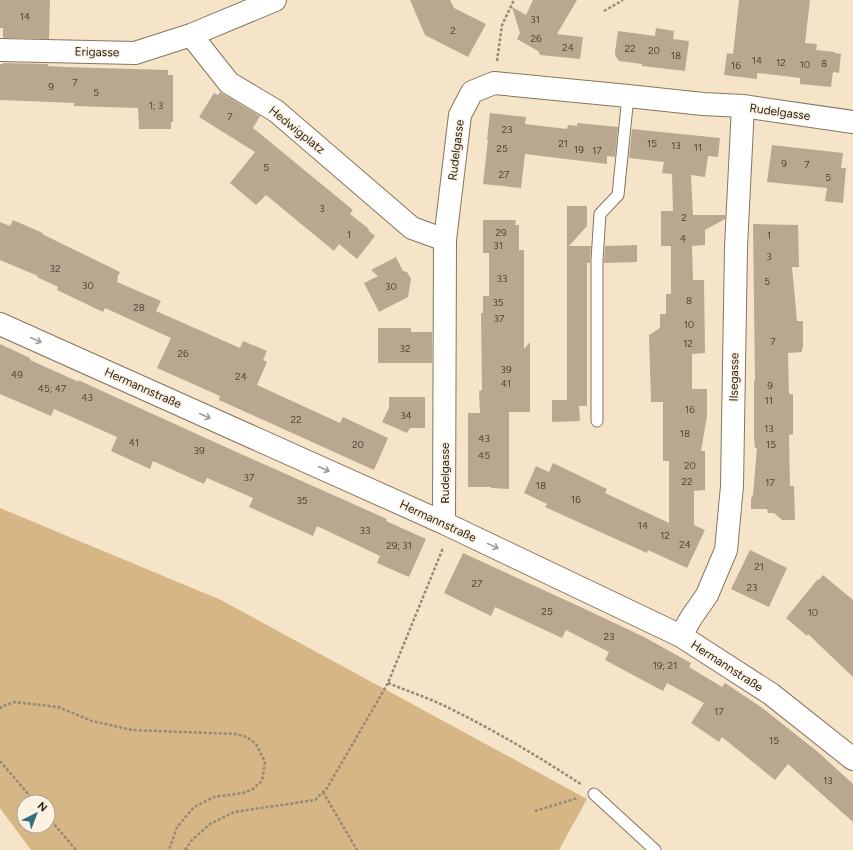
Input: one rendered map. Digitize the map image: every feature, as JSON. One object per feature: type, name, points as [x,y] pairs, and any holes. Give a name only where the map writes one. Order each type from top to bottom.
[{"type":"street","points":[[191,35],[275,0]]},
{"type":"street","name":"Erigasse","points":[[0,50],[135,53],[191,35]]},
{"type":"street","name":"Hedwigplatz","points":[[191,35],[229,83],[276,111],[412,228],[446,240]]},
{"type":"street","name":"Rudelgasse","points":[[444,523],[446,240],[460,115],[472,92],[494,83],[703,104],[743,106],[853,122]]},
{"type":"street","name":"Ilsegasse","points":[[681,636],[691,618],[708,595],[726,550],[732,486],[736,248],[743,106]]},
{"type":"street","name":"Hermannstraße","points":[[0,324],[444,523],[681,636],[771,694],[853,759]]},
{"type":"lane","points":[[597,421],[597,260],[600,214],[618,195],[628,96]]},
{"type":"lane","points":[[594,794],[655,850]]},
{"type":"path","points":[[494,83],[502,25],[514,0]]},
{"type":"path","points":[[604,11],[623,0]]},
{"type":"path","points":[[185,850],[192,840],[210,824],[234,812],[315,800],[327,788],[388,683],[443,549],[444,523]]},
{"type":"path","points":[[388,683],[443,705],[502,735],[551,764],[594,794]]},
{"type":"path","points":[[0,709],[14,702],[58,708],[92,721],[132,730],[236,734],[246,737],[256,744],[265,762],[262,781],[253,789],[244,793],[214,797],[194,807],[177,827],[169,850]]},
{"type":"path","points":[[0,761],[28,794]]},
{"type":"path","points":[[323,792],[356,850]]},
{"type":"path","points":[[535,811],[594,794]]},
{"type":"path","points":[[56,826],[76,850]]},
{"type":"shaded area","points":[[0,508],[221,600],[587,799],[559,850],[31,850],[19,834],[56,834],[56,794],[16,794],[16,830],[0,808]]},
{"type":"building","points":[[0,0],[50,0],[49,39],[3,38],[3,28],[0,28]]},
{"type":"building","points":[[410,0],[450,0],[454,8],[486,24],[468,57],[425,35]]},
{"type":"building","points":[[533,0],[577,0],[557,34],[583,37],[580,59],[540,55],[538,51],[517,39],[520,33],[512,7],[526,15]]},
{"type":"building","points":[[739,0],[810,0],[805,43],[817,44],[816,50],[841,54],[839,73],[833,72],[831,87],[800,84],[800,78],[776,75],[757,73],[757,79],[724,75],[727,53],[733,54]]},
{"type":"building","points":[[656,28],[674,31],[673,39],[689,41],[685,71],[642,66],[642,64],[619,61],[615,55],[618,31],[655,36]]},
{"type":"building","points":[[0,64],[48,64],[48,66],[65,67],[168,70],[168,75],[173,75],[173,122],[171,122],[171,129],[139,129],[138,108],[74,106],[74,103],[0,100]]},
{"type":"building","points":[[220,92],[260,116],[253,128],[353,210],[350,214],[369,229],[368,230],[375,236],[357,259],[339,244],[334,251],[266,195],[256,205],[230,183],[255,152],[199,117],[214,93],[218,95]]},
{"type":"building","points":[[490,113],[526,117],[525,124],[567,129],[568,125],[577,126],[577,123],[618,127],[615,157],[607,156],[607,164],[525,154],[521,188],[483,184]]},
{"type":"building","points":[[632,129],[720,138],[718,157],[708,156],[705,177],[691,175],[693,215],[725,215],[725,219],[705,230],[705,245],[692,246],[693,280],[704,280],[705,353],[692,354],[692,389],[707,389],[707,416],[701,451],[705,451],[705,490],[694,491],[694,525],[705,530],[687,568],[648,550],[647,553],[545,507],[547,504],[524,493],[536,466],[549,472],[553,463],[607,489],[605,493],[669,523],[669,461],[663,461],[663,402],[651,402],[649,335],[660,328],[660,314],[666,314],[666,294],[671,294],[671,246],[661,246],[661,211],[673,211],[672,174],[662,173],[664,162],[629,158]]},
{"type":"building","points":[[772,145],[843,153],[841,168],[846,168],[843,203],[825,201],[827,188],[767,182]]},
{"type":"building","points":[[567,206],[587,206],[587,226],[569,246],[591,246],[590,263],[587,263],[587,406],[579,406],[580,421],[552,422],[552,400],[567,400]]},
{"type":"building","points":[[13,220],[43,233],[42,234],[120,272],[117,282],[161,301],[156,311],[240,348],[243,341],[267,351],[263,360],[267,362],[257,385],[340,423],[343,417],[388,438],[374,470],[219,400],[220,396],[157,368],[171,338],[105,308],[103,312],[57,290],[58,287],[37,277],[38,276],[0,260],[0,222],[10,226]]},
{"type":"building","points":[[483,220],[516,220],[515,225],[519,225],[519,250],[524,250],[524,349],[530,342],[530,412],[509,412],[509,489],[468,487],[468,413],[480,413],[479,391],[482,390],[481,313],[483,313],[483,296],[489,296],[489,253],[483,253]]},
{"type":"building","points":[[753,224],[798,225],[799,267],[792,267],[797,321],[803,321],[803,348],[802,352],[788,353],[789,394],[793,394],[793,434],[789,435],[790,486],[794,486],[795,520],[782,520],[774,513],[768,513],[767,509],[751,509],[757,448],[755,448],[754,435],[755,381]]},
{"type":"building","points":[[637,245],[637,262],[604,263],[605,246]]},
{"type":"building","points":[[396,257],[403,271],[407,272],[411,279],[408,297],[379,312],[364,283],[378,276],[371,270]]},
{"type":"building","points":[[378,328],[411,328],[411,332],[432,332],[432,363],[378,363]]},
{"type":"building","points":[[0,344],[30,358],[30,360],[79,382],[78,380],[387,519],[386,521],[426,539],[409,577],[377,563],[380,556],[317,526],[313,536],[249,507],[253,498],[207,478],[204,484],[153,461],[150,469],[111,451],[117,437],[54,409],[51,416],[0,394]]},
{"type":"building","points":[[389,397],[425,397],[425,428],[410,428],[407,433],[382,422],[389,408]]},
{"type":"building","points":[[750,550],[787,568],[769,607],[731,589]]},
{"type":"building","points":[[463,553],[644,637],[691,663],[689,667],[722,687],[725,683],[761,707],[818,752],[853,784],[853,822],[788,764],[775,780],[722,737],[719,742],[691,723],[704,703],[667,683],[663,691],[605,660],[609,652],[566,630],[562,638],[495,607],[491,616],[444,593]]},
{"type":"building","points":[[823,575],[853,600],[853,677],[808,634],[807,636],[786,618]]}]
